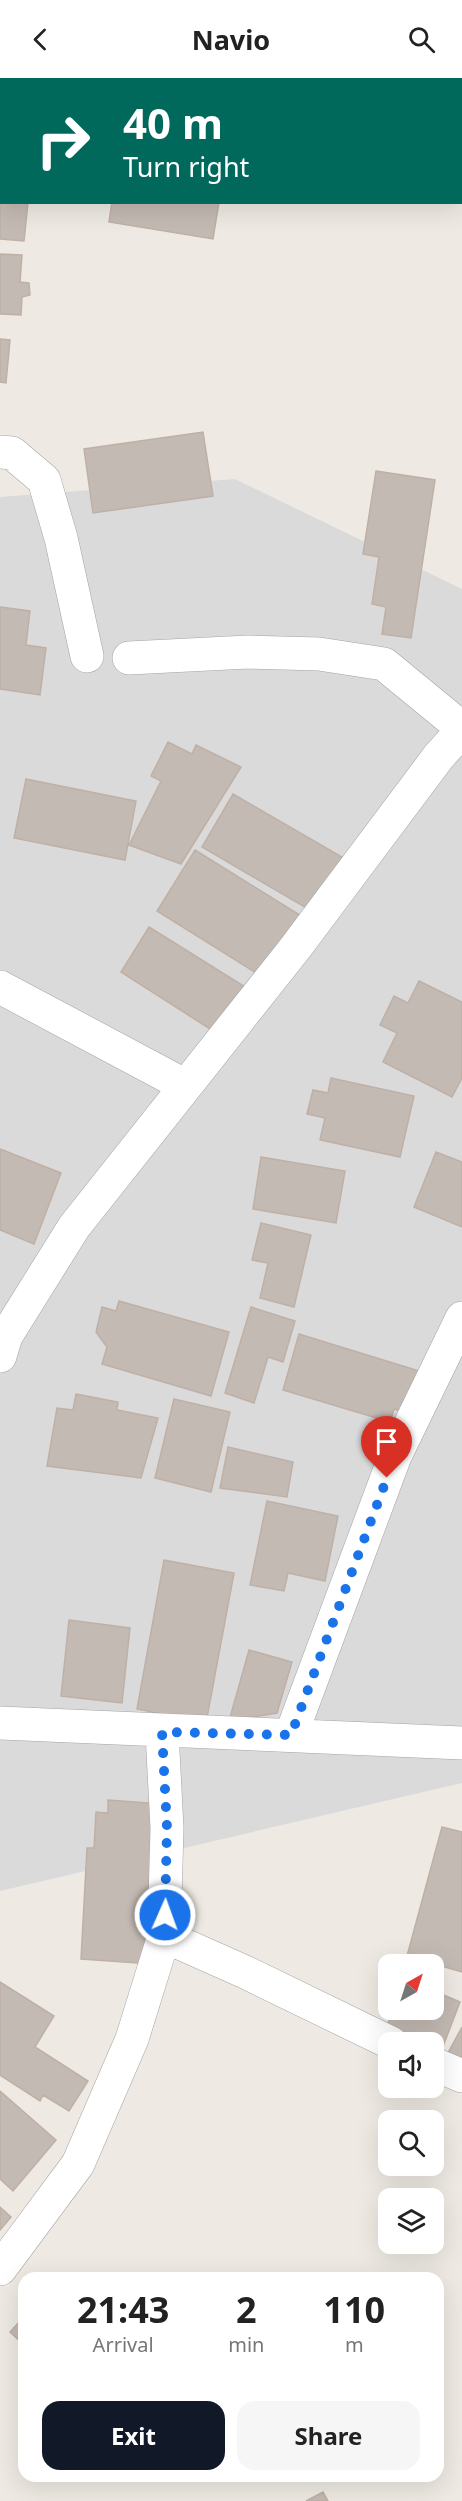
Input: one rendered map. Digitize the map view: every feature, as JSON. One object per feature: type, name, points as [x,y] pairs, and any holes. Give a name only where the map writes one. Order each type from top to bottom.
[{"type":"street","points":[[0,452],[12,453],[44,480],[61,538],[87,656]]},
{"type":"street","points":[[0,1356],[6,1336],[74,1227],[184,1085],[296,947],[439,756],[462,729],[384,664],[319,654],[248,652],[129,658]]},
{"type":"street","points":[[0,987],[184,1085]]},
{"type":"street","points":[[291,1735],[395,1456],[462,1318]]},
{"type":"street","points":[[0,1723],[162,1732],[462,1743]]},
{"type":"street","points":[[0,2269],[78,2164],[132,2039],[164,1936],[167,1828],[162,1732]]},
{"type":"street","points":[[164,1936],[245,1972],[378,2037]]},
{"type":"street","points":[[444,2068],[462,2076]]},
{"type":"shaded area","points":[[235,479],[462,589],[462,1783],[0,1891],[0,497]]},
{"type":"building","points":[[0,204],[28,204],[24,241],[0,239]]},
{"type":"building","points":[[112,204],[219,204],[213,239],[109,222]]},
{"type":"building","points":[[0,254],[22,255],[20,282],[29,283],[30,295],[22,297],[21,315],[0,314]]},
{"type":"building","points":[[0,339],[10,340],[6,383],[0,382]]},
{"type":"building","points":[[203,432],[213,496],[93,513],[84,449]]},
{"type":"building","points":[[376,471],[435,480],[411,638],[382,634],[386,607],[372,604],[379,557],[363,554]]},
{"type":"building","points":[[0,607],[30,611],[26,645],[46,648],[40,695],[0,689]]},
{"type":"building","points":[[168,742],[192,754],[196,745],[241,767],[181,864],[129,845],[161,781],[151,776]]},
{"type":"building","points":[[26,779],[136,801],[125,860],[14,838]]},
{"type":"building","points":[[233,794],[347,860],[315,913],[202,847]]},
{"type":"building","points":[[195,850],[303,917],[266,979],[157,911]]},
{"type":"building","points":[[149,927],[250,990],[221,1036],[121,972]]},
{"type":"building","points":[[419,981],[462,1002],[462,1078],[452,1097],[383,1062],[397,1033],[380,1025],[394,996],[408,1003]]},
{"type":"building","points":[[331,1078],[414,1096],[400,1157],[320,1140],[325,1118],[307,1114],[313,1090],[328,1093]]},
{"type":"building","points":[[0,1149],[61,1173],[34,1244],[0,1230]]},
{"type":"building","points":[[436,1152],[462,1162],[462,1227],[414,1207]]},
{"type":"building","points":[[261,1157],[345,1171],[336,1223],[253,1209]]},
{"type":"building","points":[[261,1223],[311,1235],[294,1307],[260,1298],[268,1263],[252,1260]]},
{"type":"building","points":[[119,1301],[229,1332],[211,1396],[102,1364],[107,1347],[96,1332],[102,1307],[116,1311]]},
{"type":"building","points":[[251,1307],[295,1321],[283,1362],[268,1357],[254,1403],[225,1393]]},
{"type":"building","points":[[299,1334],[419,1371],[406,1413],[394,1409],[390,1422],[283,1390]]},
{"type":"building","points":[[76,1394],[118,1402],[117,1410],[158,1418],[141,1478],[47,1466],[57,1408],[73,1410]]},
{"type":"building","points":[[174,1399],[230,1412],[211,1492],[155,1478]]},
{"type":"building","points":[[228,1447],[293,1462],[287,1497],[220,1488]]},
{"type":"building","points":[[267,1501],[338,1516],[325,1581],[288,1573],[284,1591],[250,1585]]},
{"type":"building","points":[[164,1560],[234,1573],[206,1723],[137,1709]]},
{"type":"building","points":[[69,1620],[130,1628],[122,1703],[61,1696]]},
{"type":"building","points":[[249,1650],[292,1662],[277,1713],[229,1721]]},
{"type":"building","points":[[108,1800],[161,1804],[152,1964],[81,1959],[87,1848],[94,1848],[96,1812],[108,1813]]},
{"type":"building","points":[[442,1827],[462,1832],[462,1972],[444,1967],[444,1954],[408,1954]]},
{"type":"building","points":[[0,1982],[54,2016],[35,2047],[88,2081],[69,2111],[43,2095],[40,2101],[0,2075]]},
{"type":"building","points":[[444,1995],[460,2002],[444,2044],[444,2032],[384,2032],[389,2020],[444,2020]]},
{"type":"building","points":[[462,2027],[462,2090],[444,2080],[444,2060]]},
{"type":"building","points":[[0,2091],[56,2140],[13,2191],[0,2179]]},
{"type":"building","points":[[0,2207],[11,2217],[0,2230]]},
{"type":"building","points":[[18,2323],[18,2339],[10,2332]]},
{"type":"building","points":[[323,2492],[328,2501],[306,2501]]},
{"type":"route","points":[[165,1915],[167,1828],[162,1732],[291,1735],[387,1478]]}]
